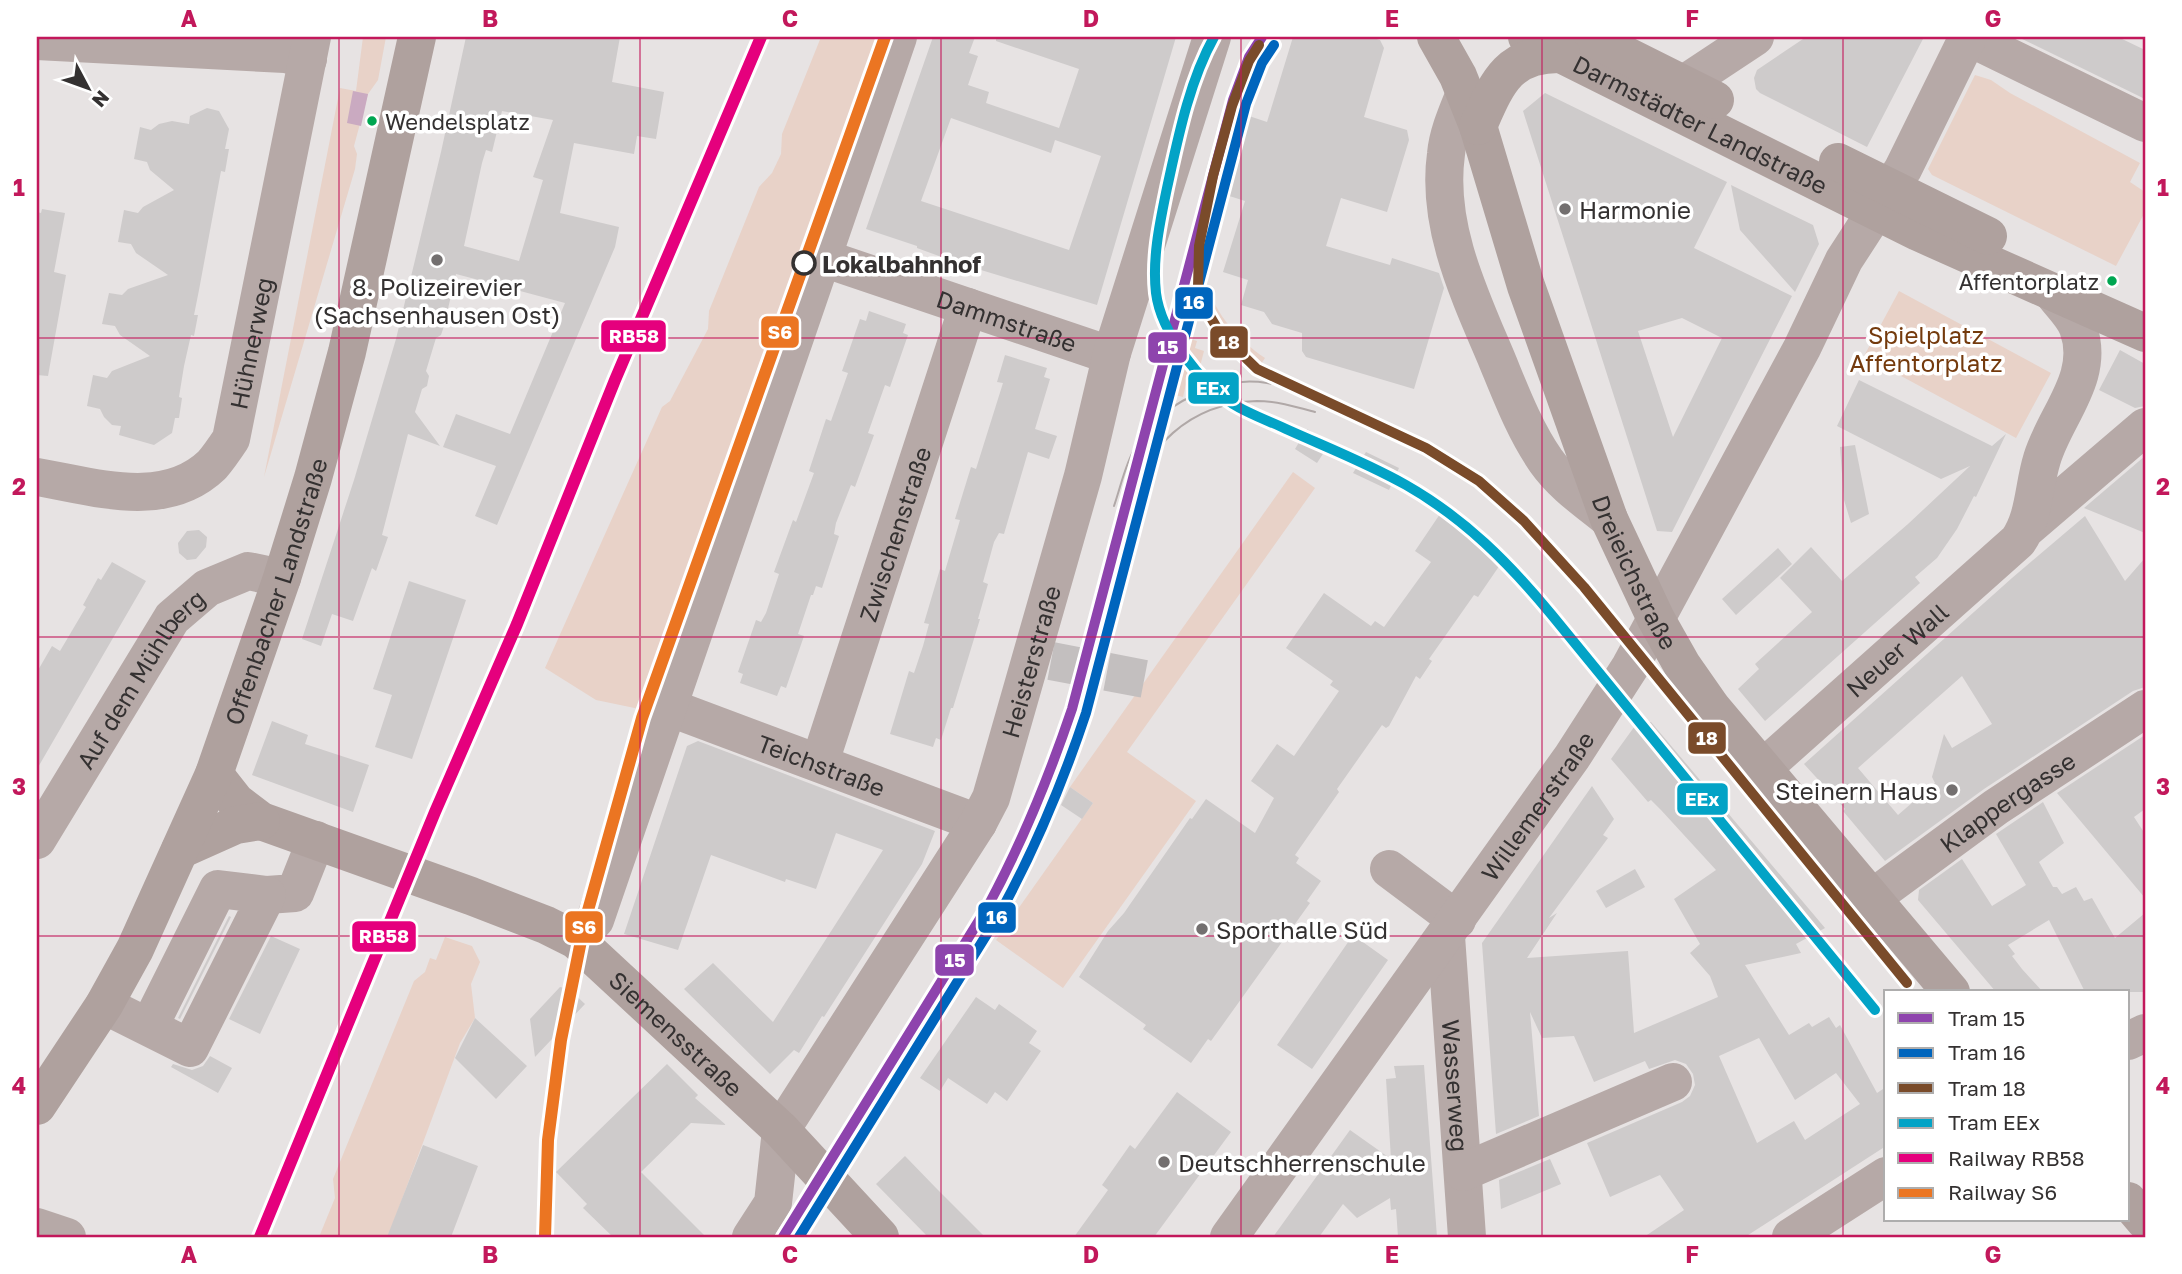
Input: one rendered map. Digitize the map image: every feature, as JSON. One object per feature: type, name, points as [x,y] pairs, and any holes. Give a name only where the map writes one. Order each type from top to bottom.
[{"type":"main road","name":"Offenbacher Landstraße","points":[[37,1107],[104,1005],[135,949],[214,774],[282,578],[313,478],[347,352],[418,37]]},
{"type":"main road","name":"Dreieichstraße","points":[[1436,37],[1467,98],[1526,286],[1609,519],[1656,619],[1689,676],[1762,769],[1949,990]]},
{"type":"main road","name":"Darmstädter Landstraße","points":[[1527,37],[1575,45],[1684,84],[1884,199]]},
{"type":"main road","points":[[1467,98],[1490,98],[1511,68],[1529,57],[1575,45]]},
{"type":"main road","name":"Darmstädter Landstraße","points":[[1575,45],[1884,199]]},
{"type":"main road","points":[[1884,199],[2053,293],[2145,333]]},
{"type":"main road","points":[[1884,199],[2090,286],[2145,316]]},
{"type":"main road","name":"Siemensstraße","points":[[214,774],[236,802],[261,821],[484,901],[546,925],[576,940],[781,1130],[880,1237]]},
{"type":"main road","points":[[180,850],[236,825],[261,821]]},
{"type":"main road","points":[[2130,1203],[2145,1221]]},
{"type":"street","points":[[576,940],[595,920],[898,37]]},
{"type":"street","name":"Heisterstraße","points":[[751,1237],[773,1203],[781,1130],[991,799],[1083,475],[1112,354],[1212,37]]},
{"type":"street","name":"Dreieichstraße","points":[[1452,37],[1467,98]]},
{"type":"street","points":[[1684,84],[1755,37]]},
{"type":"street","points":[[1884,199],[1968,37],[2145,123]]},
{"type":"street","points":[[37,41],[285,54],[310,48]]},
{"type":"street","name":"Hühnerweg","points":[[37,477],[132,492],[151,492],[178,485],[198,475],[216,460],[231,439],[310,48]]},
{"type":"street","points":[[1467,98],[1453,123],[1446,154],[1445,185],[1448,220],[1462,275],[1534,443],[1562,481],[1609,519]]},
{"type":"street","name":"Willemerstraße","points":[[1229,1237],[1452,928],[1587,734],[1630,667],[1683,574],[1802,348],[1844,260],[1884,199]]},
{"type":"street","name":"Dammstraße","points":[[823,258],[1112,354]]},
{"type":"street","points":[[2028,527],[2042,459],[2082,369],[2083,349],[2078,326],[2053,293]]},
{"type":"street","name":"Zwischenstraße","points":[[820,762],[968,307]]},
{"type":"street","name":"Neuer Wall","points":[[1762,769],[2018,541],[2028,527],[2145,427]]},
{"type":"street","points":[[926,903],[964,884],[1000,825],[1088,544],[1083,475]]},
{"type":"street","name":"Auf dem Mühlberg","points":[[37,839],[172,618],[207,588],[248,571],[282,578]]},
{"type":"street","name":"Teichstraße","points":[[668,707],[978,823]]},
{"type":"street","name":"Klappergasse","points":[[1872,898],[1996,807],[2145,709]]},
{"type":"street","points":[[104,1005],[160,1033],[218,889],[254,893],[295,893],[316,840]]},
{"type":"street","points":[[1389,869],[1452,928]]},
{"type":"street","name":"Wasserweg","points":[[1452,928],[1467,1237]]},
{"type":"street","points":[[1462,1172],[1673,1082]]},
{"type":"street","points":[[1790,1237],[1884,1177]]},
{"type":"street","points":[[37,1227],[67,1237]]},
{"type":"green space","points":[[363,37],[386,37],[378,80],[368,94],[354,146],[357,154],[355,169],[264,477],[340,88],[356,91]]},
{"type":"green space","points":[[821,37],[880,37],[649,711],[596,700],[545,668],[662,407],[670,401],[708,329],[709,311],[759,187],[772,173],[781,154],[782,134]]},
{"type":"green space","name":"Affentorplatz","points":[[1975,75],[1991,80],[2010,93],[2140,163],[2130,182],[2145,192],[2145,212],[2116,266],[1932,175],[1928,169]]},
{"type":"green space","points":[[1206,283],[1229,326],[1265,358],[1255,373],[1226,345],[1212,324],[1197,286]]},
{"type":"green space","name":"Spielplatz Affentorplatz","points":[[1899,291],[2051,373],[2016,438],[1864,356]]},
{"type":"green space","points":[[1185,337],[1197,341],[1195,348],[1204,351],[1195,386],[1186,384],[1183,397],[1170,394]]},
{"type":"green space","points":[[1293,472],[1315,488],[1127,752],[1196,801],[1063,988],[996,940],[1093,803],[1070,787]]},
{"type":"green space","points":[[445,937],[472,946],[480,962],[471,984],[475,1018],[460,1043],[388,1237],[319,1237],[335,1198],[333,1179],[414,981],[425,972],[430,958],[436,960]]},
{"type":"shaded area","points":[[353,91],[368,94],[361,126],[347,123]]},
{"type":"building","points":[[466,37],[620,37],[612,82],[664,92],[656,139],[637,136],[634,154],[574,143],[560,213],[619,227],[615,247],[497,525],[475,516],[496,466],[443,447],[456,414],[510,434],[565,303],[456,274],[444,326],[441,335],[436,338],[426,371],[429,376],[427,386],[422,389],[415,412],[440,446],[408,434],[382,535],[388,537],[376,571],[372,568],[353,621],[332,614],[321,646],[302,639],[396,339]],"holes":[[[502,111],[553,120],[533,177],[543,180],[519,261],[464,246],[482,163],[486,150],[492,152]]]},
{"type":"building","points":[[933,37],[975,37],[969,53],[978,56],[968,85],[989,92],[986,103],[1059,128],[1079,69],[996,41],[996,37],[1176,37],[1097,305],[958,263],[866,229]],"holes":[[[951,118],[1051,153],[1055,140],[1101,156],[1069,250],[921,201]]]},
{"type":"building","points":[[1293,37],[1370,37],[1380,40],[1384,48],[1364,117],[1407,130],[1409,140],[1387,212],[1341,198],[1326,246],[1390,265],[1392,258],[1439,273],[1444,288],[1414,389],[1306,357],[1302,351],[1302,333],[1272,324],[1264,312],[1241,305],[1248,280],[1223,272],[1245,201],[1220,193],[1243,114],[1267,122]]},
{"type":"building","points":[[1806,37],[1924,37],[1867,147],[1756,89],[1754,78],[1757,70]]},
{"type":"building","points":[[2018,37],[2118,37],[2145,50],[2145,99]]},
{"type":"building","points":[[1545,93],[1727,182],[1694,248],[1792,296],[1672,532],[1657,531],[1523,111]],"holes":[[[1682,318],[1722,338],[1673,437],[1638,331]]]},
{"type":"building","points":[[207,108],[219,111],[229,129],[225,149],[229,149],[225,172],[221,171],[194,315],[198,315],[194,336],[191,335],[184,366],[179,418],[175,418],[172,433],[154,445],[119,435],[121,426],[112,425],[100,409],[87,406],[93,375],[107,378],[112,371],[150,356],[120,335],[115,326],[102,324],[109,293],[122,295],[128,289],[168,275],[136,253],[131,244],[118,242],[124,210],[138,213],[143,207],[174,190],[150,170],[147,162],[134,159],[140,127],[151,130],[159,124],[172,121],[189,124],[190,116]]},
{"type":"building","points":[[1731,185],[1813,225],[1819,244],[1795,292],[1740,230]]},
{"type":"building","points":[[42,209],[65,213],[54,272],[66,275],[48,376],[37,375],[37,212],[41,213]]},
{"type":"building","points":[[869,311],[906,324],[903,333],[908,335],[890,387],[885,385],[868,433],[874,435],[855,487],[851,485],[836,523],[834,534],[839,536],[822,588],[816,586],[811,595],[798,634],[804,636],[786,688],[781,686],[777,696],[740,683],[743,674],[738,672],[756,620],[761,622],[766,613],[779,574],[774,572],[814,473],[809,471],[826,419],[831,421],[848,373],[842,371],[860,319],[866,321]]},
{"type":"building","points":[[2120,350],[2145,364],[2145,406],[2135,408],[2099,390]]},
{"type":"building","points":[[1005,355],[1047,368],[1044,377],[1050,379],[1035,429],[1057,436],[1049,459],[1028,452],[1004,534],[999,533],[994,542],[983,582],[988,584],[980,619],[953,708],[941,740],[936,738],[933,747],[890,734],[909,671],[914,673],[923,646],[929,624],[924,623],[940,569],[945,571],[960,520],[955,519],[971,467],[976,469],[1003,383],[997,382]]},
{"type":"building","points":[[1859,380],[1992,446],[2006,434],[1976,497],[1974,496],[1957,529],[1937,558],[1915,577],[1920,583],[1765,721],[1738,689],[1759,669],[1755,664],[1812,612],[1780,578],[1811,547],[1842,581],[1970,466],[1941,479],[1837,426]]},
{"type":"building","points":[[1307,429],[1330,443],[1317,463],[1295,449]]},
{"type":"building","points":[[1855,445],[1869,514],[1851,523],[1844,500],[1840,447]]},
{"type":"building","points":[[1366,452],[1399,468],[1389,490],[1353,473]]},
{"type":"building","points":[[2145,456],[2145,533],[2084,508]]},
{"type":"building","points":[[1440,514],[1504,559],[1478,597],[1474,595],[1429,659],[1432,661],[1420,679],[1416,676],[1389,726],[1386,728],[1382,725],[1295,855],[1299,858],[1296,863],[1321,881],[1307,901],[1310,903],[1211,1041],[1208,1039],[1191,1063],[1143,1029],[1146,1025],[1079,977],[1108,931],[1124,913],[1206,799],[1255,833],[1274,798],[1251,781],[1277,744],[1294,756],[1339,691],[1330,685],[1333,681],[1286,648],[1324,593],[1371,626],[1375,621],[1384,627],[1431,562],[1415,551]]},
{"type":"building","points":[[2085,516],[2125,581],[2145,558],[2145,687],[2133,691],[1984,789],[1885,861],[1843,811],[1845,809],[1804,764]],"holes":[[[1962,676],[1992,724],[1952,748],[1944,734],[1932,777],[1935,783],[1898,815],[1858,768]]]},
{"type":"building","points":[[199,530],[207,537],[206,547],[196,559],[187,560],[179,553],[178,543],[187,531]]},
{"type":"building","points":[[1778,548],[1792,564],[1736,615],[1722,599]]},
{"type":"building","points":[[112,562],[146,581],[37,769],[37,672],[52,646],[60,651],[86,607],[83,605],[98,578],[101,580]]},
{"type":"building","points":[[409,581],[466,600],[412,759],[375,747],[392,695],[373,689]]},
{"type":"building","points":[[272,721],[308,735],[305,744],[369,765],[353,812],[252,775]]},
{"type":"building","points":[[1651,722],[1825,928],[1796,944],[1801,953],[1745,965],[1789,1035],[1809,1023],[1812,1027],[1829,1017],[1836,1028],[1840,1025],[1877,1093],[1884,1088],[1884,1147],[1745,1237],[1644,1237],[1684,1210],[1660,1175],[1610,1197],[1587,1143],[1682,1102],[1690,1096],[1695,1085],[1693,1074],[1686,1064],[1675,1060],[1649,1069],[1645,1061],[1594,1082],[1574,1036],[1542,1038],[1530,1012],[1539,1116],[1496,1134],[1482,943],[1592,786],[1614,819],[1603,835],[1608,838],[1549,918],[1557,913],[1527,958],[1628,951],[1634,1033],[1718,997],[1710,976],[1690,953],[1700,944],[1674,899],[1716,870],[1651,800],[1648,802],[1611,759],[1637,723]],"holes":[[[1759,1038],[1795,1100],[1836,1073],[1860,1104],[1805,1140],[1794,1121],[1757,1143],[1719,1056]]]},
{"type":"building","points":[[2145,735],[2145,809],[2134,817],[2145,834],[2145,898],[2057,793]]},
{"type":"building","points":[[698,741],[935,831],[922,864],[824,1017],[822,1016],[799,1053],[794,1050],[770,1074],[684,989],[713,963],[773,1022],[883,850],[836,833],[816,889],[786,879],[785,882],[711,855],[678,950],[624,934],[687,746]]},
{"type":"building","points":[[1070,787],[1093,803],[1082,819],[1061,805]]},
{"type":"building","points":[[2043,802],[2064,843],[2039,862],[2053,887],[2057,887],[2062,894],[2076,887],[2084,901],[2092,898],[2115,938],[2145,913],[2145,992],[2084,990],[2049,920],[2008,945],[2015,954],[2012,956],[2041,990],[1994,990],[1918,900],[1919,890],[1962,859],[1992,906],[2026,885],[1996,834]]},
{"type":"building","points":[[1635,869],[1645,887],[1606,908],[1596,891]]},
{"type":"building","points":[[229,916],[231,917],[180,1019],[178,1018]]},
{"type":"building","points":[[1353,935],[1388,960],[1312,1069],[1277,1045]]},
{"type":"building","points":[[271,936],[300,949],[260,1034],[229,1019]]},
{"type":"building","points":[[560,987],[569,989],[585,1004],[535,1057],[530,1019]]},
{"type":"building","points":[[976,997],[995,1010],[999,1004],[1037,1031],[1029,1043],[1041,1051],[1007,1101],[995,1092],[987,1104],[948,1078],[940,1091],[920,1078]]},
{"type":"building","points":[[475,1018],[527,1066],[496,1099],[455,1058]]},
{"type":"building","points":[[210,1056],[232,1068],[218,1093],[171,1067],[173,1064],[192,1070],[203,1066]]},
{"type":"building","points":[[667,1064],[698,1095],[695,1098],[726,1125],[691,1123],[641,1172],[706,1237],[613,1237],[583,1208],[587,1204],[556,1172]]},
{"type":"building","points":[[1424,1065],[1437,1237],[1398,1237],[1396,1209],[1391,1210],[1390,1198],[1357,1218],[1343,1204],[1319,1237],[1273,1237],[1350,1130],[1391,1159],[1386,1079],[1396,1078],[1394,1066]]},
{"type":"building","name":"Deutschherrenschule","points":[[1177,1092],[1231,1132],[1154,1237],[1074,1237],[1108,1190],[1102,1185],[1130,1145],[1135,1149]]},
{"type":"building","points":[[423,1145],[478,1166],[451,1237],[387,1237]]},
{"type":"building","points":[[905,1156],[985,1237],[928,1237],[876,1184]]},
{"type":"building","points":[[1550,1159],[1561,1184],[1501,1209],[1499,1180]]},
{"type":"tunnel","points":[[1051,661],[1145,679]]},
{"type":"tram line","name":"EEx","points":[[1214,37],[1205,54],[1185,111],[1164,201],[1156,253],[1155,280],[1159,308],[1184,355],[1195,370],[1233,404],[1406,485],[1447,512],[1484,543],[1519,577],[1551,614],[1875,1010]]},
{"type":"tram line","name":"15","points":[[783,1237],[988,906],[1044,785],[1072,709],[1233,100],[1249,57],[1262,37]]},
{"type":"tram line","name":"18","points":[[1259,45],[1249,61],[1232,106],[1213,176],[1199,246],[1198,288],[1220,333],[1257,369],[1426,448],[1479,481],[1524,521],[1584,587],[1907,983]]},
{"type":"tram line","name":"16","points":[[799,1237],[1000,913],[1037,840],[1058,790],[1086,713],[1246,104],[1262,63],[1274,45]]},
{"type":"tram line","points":[[1114,506],[1136,446],[1160,417],[1175,405],[1211,388],[1230,384],[1249,382],[1283,386],[1342,410],[1451,464],[1499,493],[1560,553],[1603,616],[1661,685]]},
{"type":"tram line","points":[[1125,509],[1134,487],[1158,449],[1190,420],[1210,410],[1257,401],[1279,403],[1315,412]]},
{"type":"rail line","name":"RB58","points":[[260,1237],[435,812],[517,624],[615,380],[761,37]]},
{"type":"rail line","name":"S6","points":[[545,1237],[548,1140],[561,1040],[585,921],[642,718],[885,37]]},
{"type":"place","name":"Wendelsplatz","points":[[372,121]]},
{"type":"place","name":"Harmonie","points":[[1565,209]]},
{"type":"place","name":"8. Polizeirevier (Sachsenhausen Ost)","points":[[437,260]]},
{"type":"place","name":"Lokalbahnhof","points":[[804,263]]},
{"type":"place","name":"Affentorplatz","points":[[2112,281]]},
{"type":"place","name":"Steinern Haus","points":[[1952,790]]},
{"type":"place","name":"Sporthalle Süd","points":[[1202,929]]},
{"type":"place","name":"Deutschherrenschule","points":[[1164,1162]]}]
